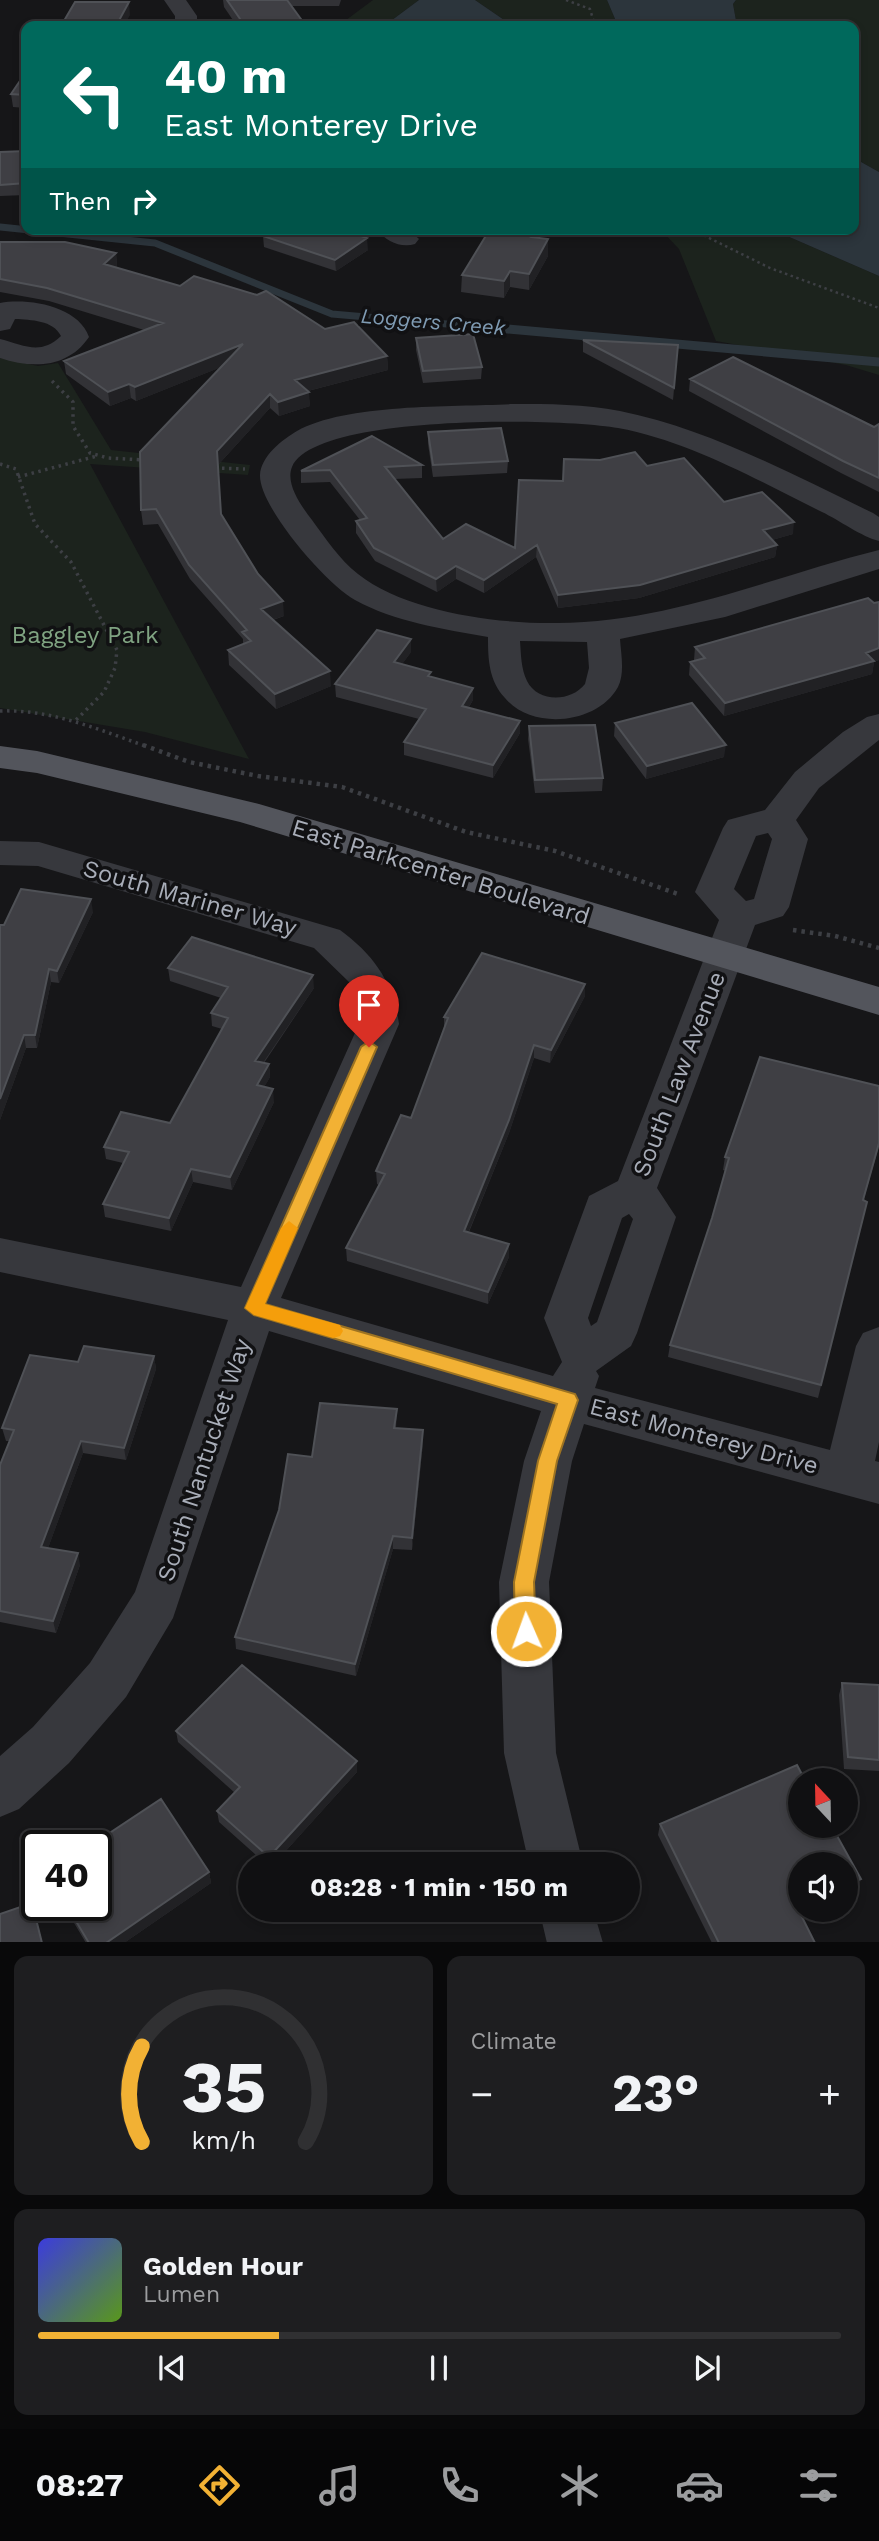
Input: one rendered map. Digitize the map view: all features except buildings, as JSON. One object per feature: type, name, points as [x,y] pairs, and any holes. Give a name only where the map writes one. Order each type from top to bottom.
[{"type":"main road","name":"East Parkcenter Boulevard","points":[[0,757],[37,762],[246,812],[723,957],[879,1001]]},
{"type":"street","points":[[175,0],[186,16],[186,21]]},
{"type":"street","points":[[0,347],[10,354],[35,357],[57,353],[75,337],[71,327],[64,321],[26,311],[1,314]]},
{"type":"street","points":[[879,533],[862,519],[690,440],[641,424],[588,415],[505,413],[353,424],[314,434],[293,448],[277,467],[276,481],[319,555],[365,596],[428,615],[504,632],[603,634],[689,618],[879,559]]},
{"type":"street","points":[[504,632],[510,681],[522,697],[542,707],[560,709],[583,704],[600,689],[606,671],[603,634]]},
{"type":"street","points":[[777,819],[790,839],[770,907],[739,917],[714,892],[741,828],[777,819],[807,780],[855,740],[879,725]]},
{"type":"street","name":"South Mariner Way","points":[[0,853],[39,854],[327,939],[350,956],[366,974]]},
{"type":"street","name":"South Law Avenue","points":[[575,1378],[566,1318],[604,1208],[635,1191],[739,917]]},
{"type":"street","name":"South Nantucket Way","points":[[0,1791],[51,1745],[108,1681],[156,1602],[254,1308],[379,1024],[377,998],[366,974]]},
{"type":"street","name":"East Monterey Drive","points":[[0,1255],[575,1378],[864,1478]]},
{"type":"street","points":[[864,1478],[879,1346]]},
{"type":"street","points":[[553,1852],[530,1753],[524,1582],[548,1461],[575,1378]]},
{"type":"street","points":[[570,1922],[575,1942]]},
{"type":"path","points":[[566,0],[590,9],[594,21]]},
{"type":"path","points":[[705,235],[770,268],[879,308]]},
{"type":"path","points":[[35,357],[34,366],[70,397],[73,402],[73,426],[90,453],[97,456]]},
{"type":"path","points":[[18,477],[97,456],[154,460]]},
{"type":"path","points":[[0,464],[16,469],[35,524],[71,562],[117,650],[115,668],[104,692],[75,721]]},
{"type":"path","points":[[204,467],[277,467]]},
{"type":"path","points":[[0,710],[32,711],[75,721],[189,762],[258,776],[342,787],[466,832],[555,851],[675,893]]},
{"type":"path","points":[[795,931],[835,936],[879,948]]},
{"type":"green space","points":[[373,0],[419,0],[391,21],[345,21]]},
{"type":"green space","points":[[475,0],[607,0],[616,21],[506,21]]},
{"type":"green space","points":[[736,0],[879,0],[879,172],[859,161],[859,21],[736,21],[733,4]]},
{"type":"green space","points":[[666,235],[785,235],[879,276],[879,375],[846,365],[716,341],[679,249]]},
{"type":"green space","name":"Baggley Park","points":[[0,358],[38,366],[58,363],[111,450],[250,465],[248,475],[90,464],[249,759],[145,732],[0,708]]},
{"type":"shaded area","points":[[419,0],[475,0],[506,21],[391,21]]},
{"type":"shaded area","points":[[607,0],[736,0],[733,4],[736,21],[616,21]]},
{"type":"shaded area","points":[[859,161],[879,172],[879,276],[785,235],[859,235]]},
{"type":"waterway","name":"Loggers Creek","points":[[0,227],[21,229]]},
{"type":"waterway","name":"Loggers Creek","points":[[78,235],[155,243],[332,314],[516,330]]},
{"type":"waterway","name":"Loggers Creek","points":[[496,328],[879,362]]},
{"type":"slow traffic","points":[[289,1228],[254,1308],[333,1331]]},
{"type":"route","points":[[369,1047],[254,1308],[568,1400],[548,1461],[524,1582],[526,1631]]}]
